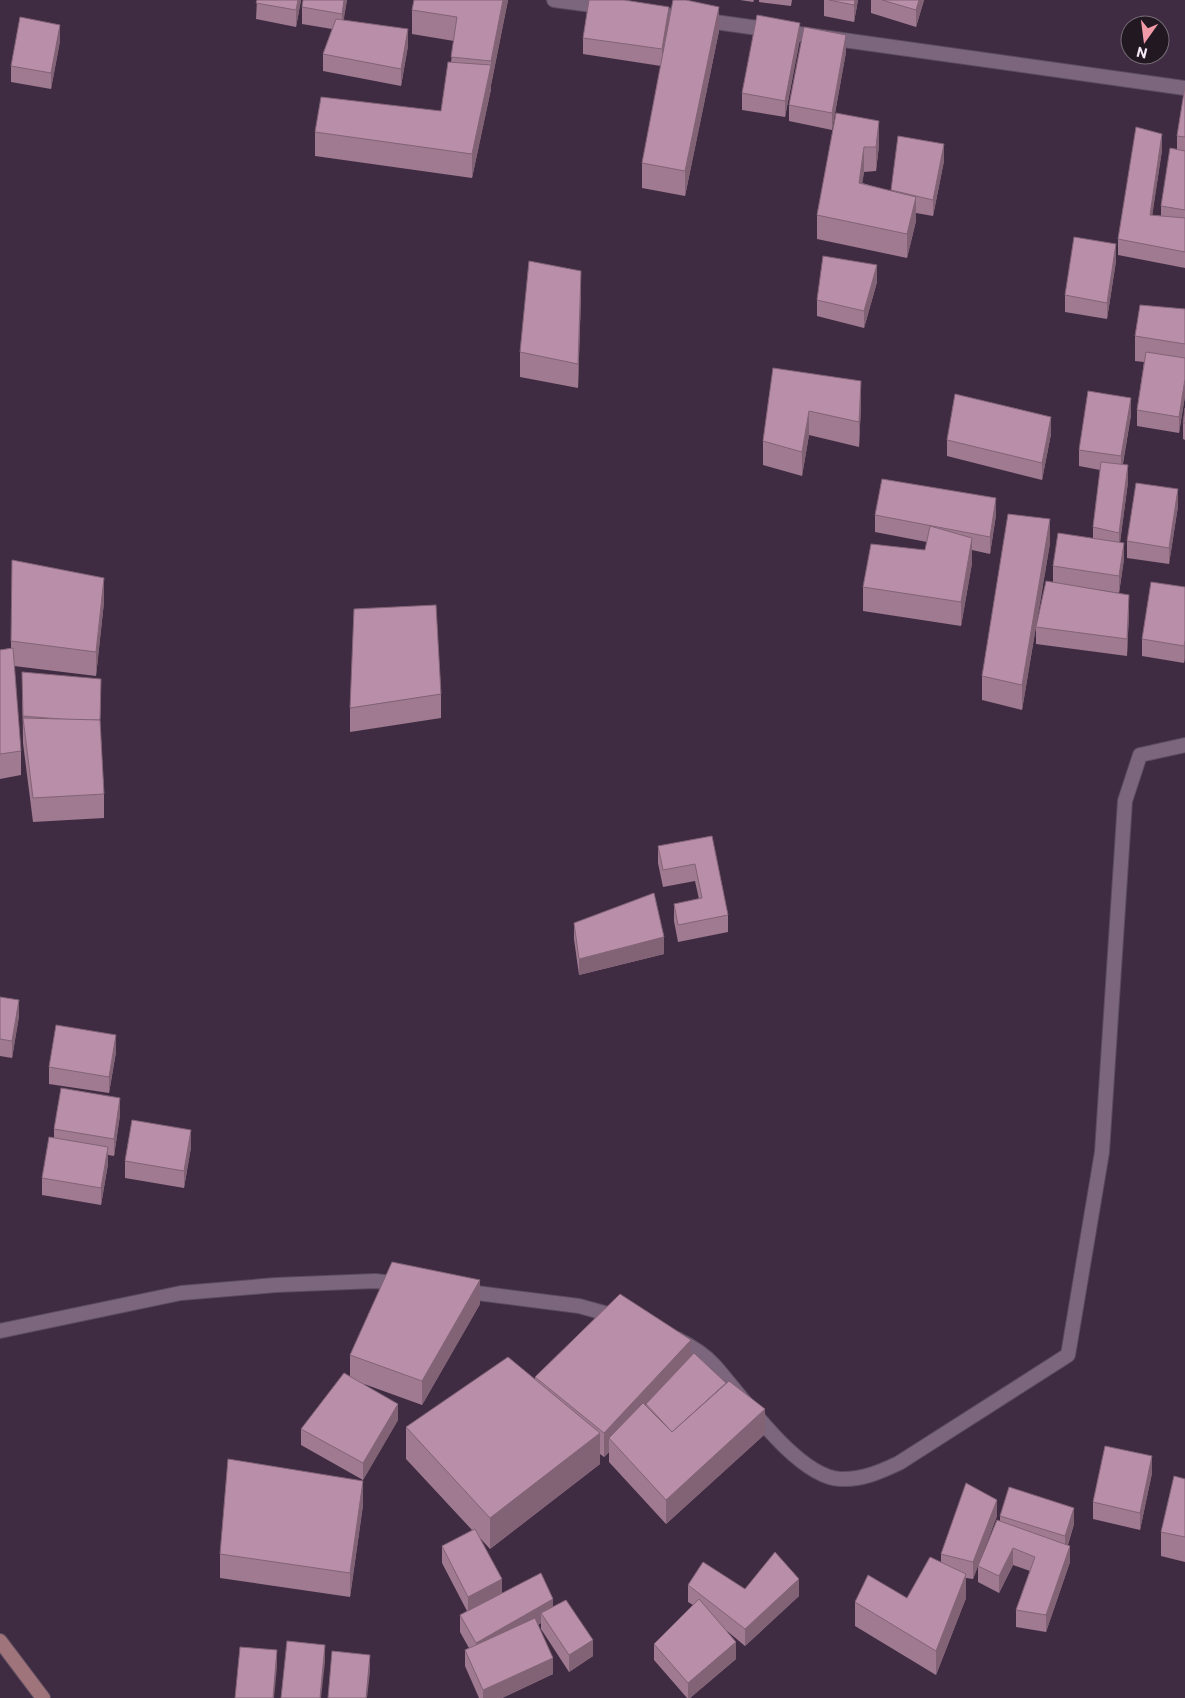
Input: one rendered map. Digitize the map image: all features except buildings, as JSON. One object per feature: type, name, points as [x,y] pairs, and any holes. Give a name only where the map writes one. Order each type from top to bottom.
[{"type":"main road","points":[[0,1641],[43,1698]]},
{"type":"street","points":[[554,0],[1185,88]]},
{"type":"street","points":[[664,1332],[680,1340],[712,1364],[784,1446],[819,1474],[839,1479],[870,1476],[899,1463],[1068,1355],[1102,1152],[1125,801],[1140,754],[1185,745]]},
{"type":"street","points":[[0,1331],[181,1293],[276,1284],[375,1281],[413,1285]]},
{"type":"street","points":[[452,1290],[579,1306],[637,1321]]}]
